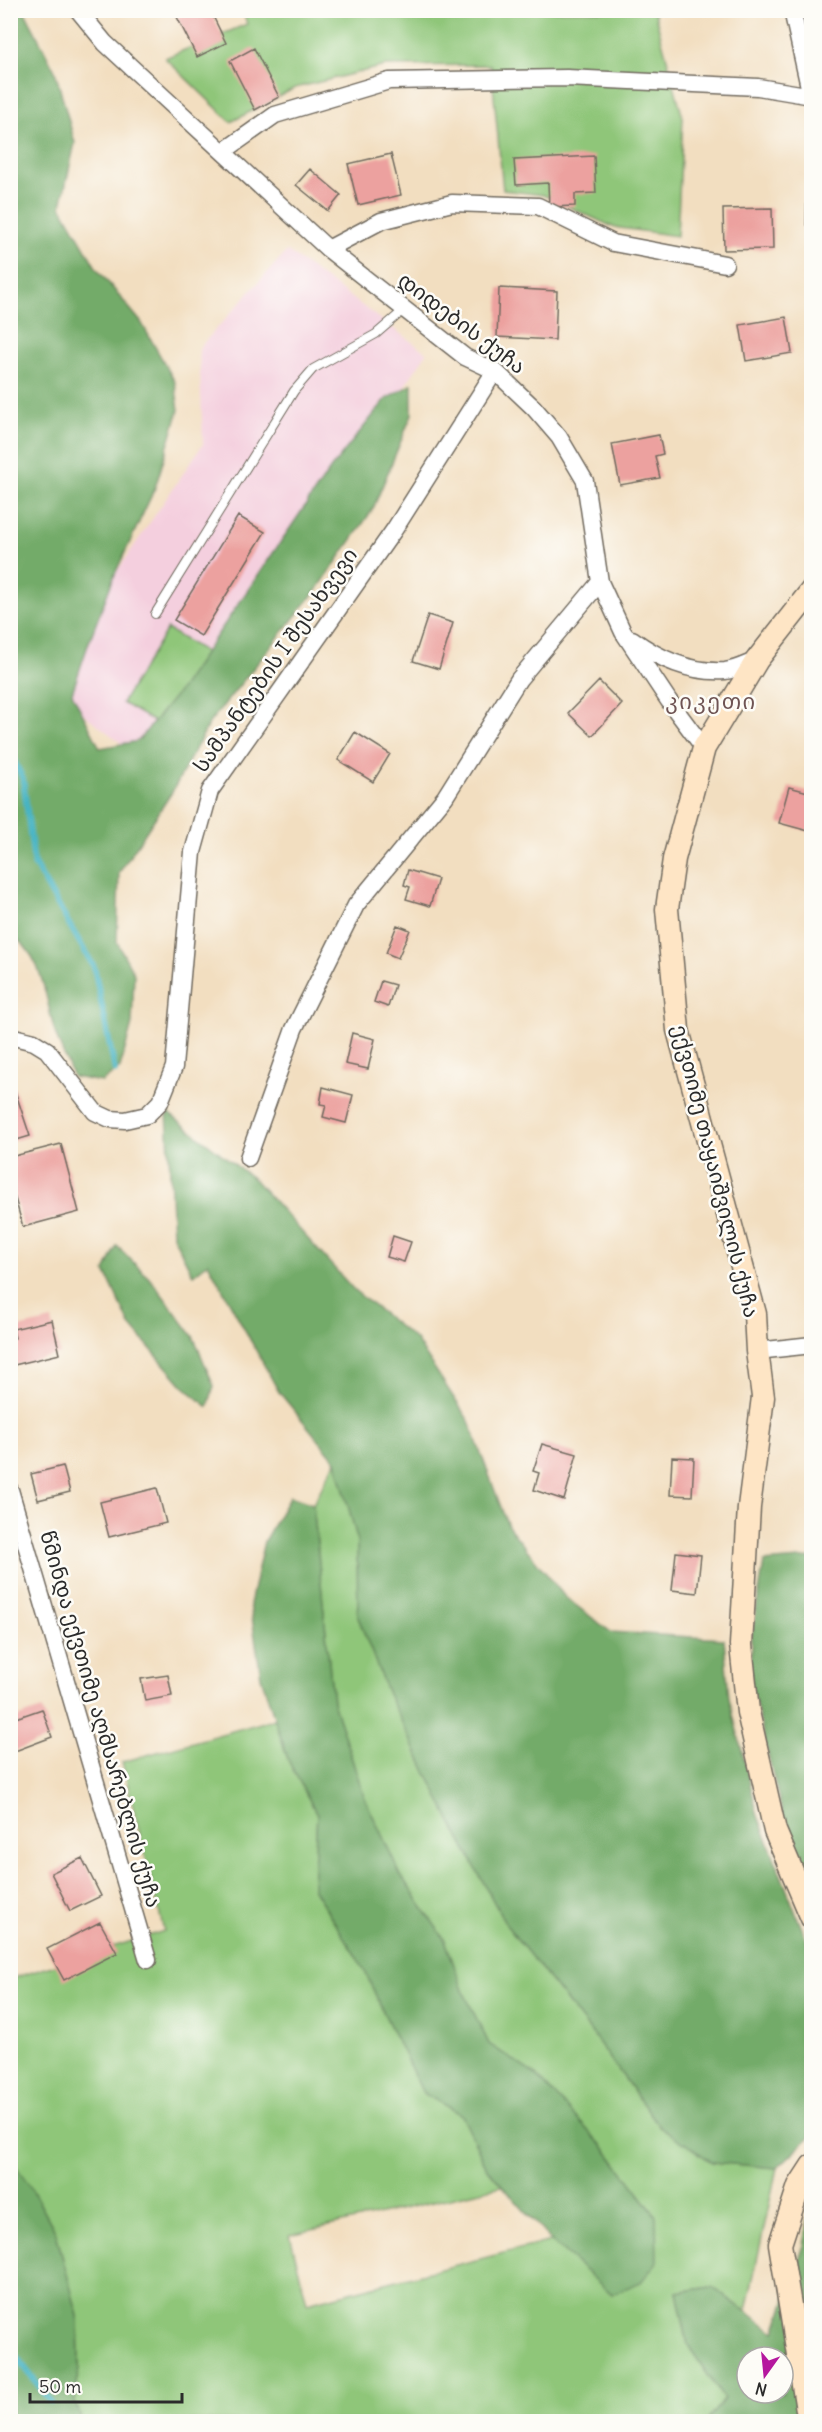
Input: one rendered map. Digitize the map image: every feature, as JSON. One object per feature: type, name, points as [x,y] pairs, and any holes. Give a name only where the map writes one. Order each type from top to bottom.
[{"type":"street","points":[[224,151],[275,115],[389,81],[567,78],[758,87],[811,96],[792,10]]},
{"type":"street","name":"დიდების ქუჩა","points":[[82,12],[105,44],[328,249],[465,357],[495,371],[534,408],[559,437],[585,481],[600,582],[623,632],[704,748]]},
{"type":"street","points":[[328,249],[381,221],[452,203],[538,206],[613,243],[725,264]]},
{"type":"street","name":"სამპანტების I შესახვევი","points":[[10,1035],[34,1042],[47,1050],[95,1112],[110,1119],[125,1120],[147,1115],[160,1102],[174,1067],[193,852],[210,791],[394,530],[495,371]]},
{"type":"street","points":[[248,1158],[294,1029],[356,905],[445,797],[519,680],[600,582]]},
{"type":"street","name":"ექვთიმე თაყაიშვილის ქუჩა","points":[[812,590],[757,660],[704,748],[674,859],[667,909],[678,1030],[755,1314],[763,1397],[749,1507],[741,1645],[748,1712],[776,1831],[812,1918]]},
{"type":"street","points":[[623,632],[648,651],[684,668],[727,671],[757,660]]},
{"type":"street","points":[[757,1351],[812,1345]]},
{"type":"street","name":"წმინდა ექვთიმე აღმსარებლის ქუჩა","points":[[10,1490],[148,1960]]},
{"type":"street","points":[[809,2421],[780,2244],[799,2186],[812,2166]]},
{"type":"lane","points":[[155,614],[294,391],[313,369],[376,334],[405,309]]},
{"type":"shaded area","points":[[287,251],[427,353],[166,737],[129,749],[68,702],[68,644],[203,444],[199,348]]},
{"type":"green space","points":[[24,10],[55,71],[75,143],[61,206],[97,269],[141,322],[175,382],[179,410],[155,488],[115,574],[72,693],[100,748],[138,741],[179,691],[331,468],[386,399],[412,384],[412,414],[373,509],[319,587],[210,722],[172,792],[119,873],[117,942],[134,974],[132,1024],[120,1068],[102,1082],[73,1077],[56,1035],[36,965],[22,943],[11,935],[10,11]]},
{"type":"green space","points":[[243,11],[654,11],[683,118],[677,236],[613,227],[543,195],[503,190],[491,65],[385,66],[295,88],[231,122],[165,58],[247,24]]},
{"type":"green space","points":[[167,629],[207,653],[163,727],[122,703]]},
{"type":"green space","points":[[167,1112],[255,1180],[354,1290],[416,1340],[469,1421],[508,1526],[565,1597],[611,1632],[724,1639],[729,1698],[758,1816],[811,1952],[811,2136],[777,2168],[712,2162],[658,2125],[589,2029],[507,1926],[451,1822],[388,1694],[358,1617],[357,1538],[336,1461],[279,1392],[208,1263],[193,1275],[173,1236]]},
{"type":"green space","points":[[117,1246],[152,1281],[193,1336],[214,1386],[208,1407],[183,1386],[130,1325],[105,1271]]},
{"type":"green space","points":[[336,1461],[357,1538],[358,1617],[388,1694],[451,1822],[507,1926],[589,2029],[658,2125],[712,2162],[777,2168],[746,2311],[712,2287],[677,2292],[688,2345],[724,2399],[707,2422],[82,2421],[75,2402],[79,2367],[78,2316],[56,2233],[30,2186],[11,2160],[10,1979],[164,1931],[122,1762],[275,1719],[289,1762],[317,1814],[313,1888],[364,1969],[423,2093],[462,2115],[487,2168],[502,2186],[290,2235],[307,2303],[551,2241],[612,2294],[656,2216],[606,2150],[537,2076],[489,2044],[464,1993],[445,1940],[401,1876],[365,1799],[333,1702],[313,1504]]},
{"type":"green space","points":[[290,1496],[313,1504],[333,1702],[365,1799],[401,1876],[445,1940],[464,1993],[489,2044],[537,2076],[606,2150],[656,2216],[657,2262],[641,2282],[612,2294],[551,2241],[487,2168],[462,2115],[423,2093],[364,1969],[313,1888],[317,1814],[289,1762],[261,1677],[250,1604],[264,1541]]},
{"type":"green space","points":[[811,1558],[811,1896],[786,1829],[750,1680],[751,1640],[764,1562]]},
{"type":"green space","points":[[11,2160],[30,2186],[56,2233],[78,2316],[79,2367],[75,2402],[82,2421],[11,2421]]},
{"type":"green space","points":[[811,2205],[811,2421],[707,2421],[724,2399],[688,2345],[677,2292],[712,2287],[775,2332],[804,2245]]},
{"type":"building","points":[[189,10],[210,10],[226,43],[197,57],[177,17]]},
{"type":"building","points":[[254,48],[279,97],[255,110],[230,61]]},
{"type":"building","points":[[391,154],[401,195],[358,205],[348,164]]},
{"type":"building","points":[[594,156],[596,193],[575,194],[575,206],[549,207],[548,183],[516,185],[514,160]]},
{"type":"building","points":[[310,169],[341,195],[328,211],[296,185]]},
{"type":"building","points":[[807,185],[812,186],[812,225],[806,225]]},
{"type":"building","points":[[772,208],[773,249],[724,250],[723,209]]},
{"type":"building","points":[[499,288],[557,291],[555,340],[497,337]]},
{"type":"building","points":[[786,317],[792,353],[746,361],[740,325]]},
{"type":"building","points":[[659,435],[663,454],[655,456],[660,478],[620,485],[612,444]]},
{"type":"building","points":[[238,516],[265,532],[201,636],[174,620]]},
{"type":"building","points":[[428,615],[453,623],[439,669],[413,661]]},
{"type":"building","points":[[599,681],[622,704],[592,736],[568,713]]},
{"type":"building","points":[[355,732],[390,754],[373,782],[338,760]]},
{"type":"building","points":[[789,787],[812,793],[812,832],[779,823]]},
{"type":"building","points":[[408,870],[438,879],[430,906],[406,899],[410,887],[404,885]]},
{"type":"building","points":[[397,925],[410,930],[398,958],[386,953]]},
{"type":"building","points":[[381,981],[395,985],[388,1007],[374,1002]]},
{"type":"building","points":[[352,1033],[375,1039],[368,1069],[345,1064]]},
{"type":"building","points":[[323,1087],[353,1095],[346,1123],[323,1117],[326,1105],[320,1104]]},
{"type":"building","points":[[14,1088],[30,1136],[10,1142],[10,1089]]},
{"type":"building","points":[[61,1144],[79,1212],[23,1227],[10,1180],[10,1157]]},
{"type":"building","points":[[393,1236],[411,1242],[404,1262],[387,1257]]},
{"type":"building","points":[[52,1320],[60,1354],[10,1366],[10,1339],[15,1338],[13,1329]]},
{"type":"building","points":[[542,1444],[577,1454],[564,1500],[534,1490],[539,1473],[533,1471]]},
{"type":"building","points":[[672,1457],[694,1458],[692,1496],[670,1495]]},
{"type":"building","points":[[63,1466],[70,1492],[38,1500],[31,1474]]},
{"type":"building","points":[[157,1488],[166,1523],[109,1537],[100,1502]]},
{"type":"building","points":[[676,1552],[701,1555],[697,1593],[672,1590]]},
{"type":"building","points":[[168,1675],[172,1696],[145,1701],[141,1679]]},
{"type":"building","points":[[42,1709],[52,1737],[15,1751],[10,1737],[10,1720]]},
{"type":"building","points":[[82,1858],[101,1896],[70,1911],[51,1873]]},
{"type":"building","points":[[100,1922],[117,1953],[64,1980],[47,1949]]},
{"type":"waterway","points":[[10,752],[23,779],[34,864],[94,967],[115,1071]]},
{"type":"waterway","points":[[10,2348],[51,2402]]},
{"type":"district","name":"კიკეთი","points":[[711,701]]}]
